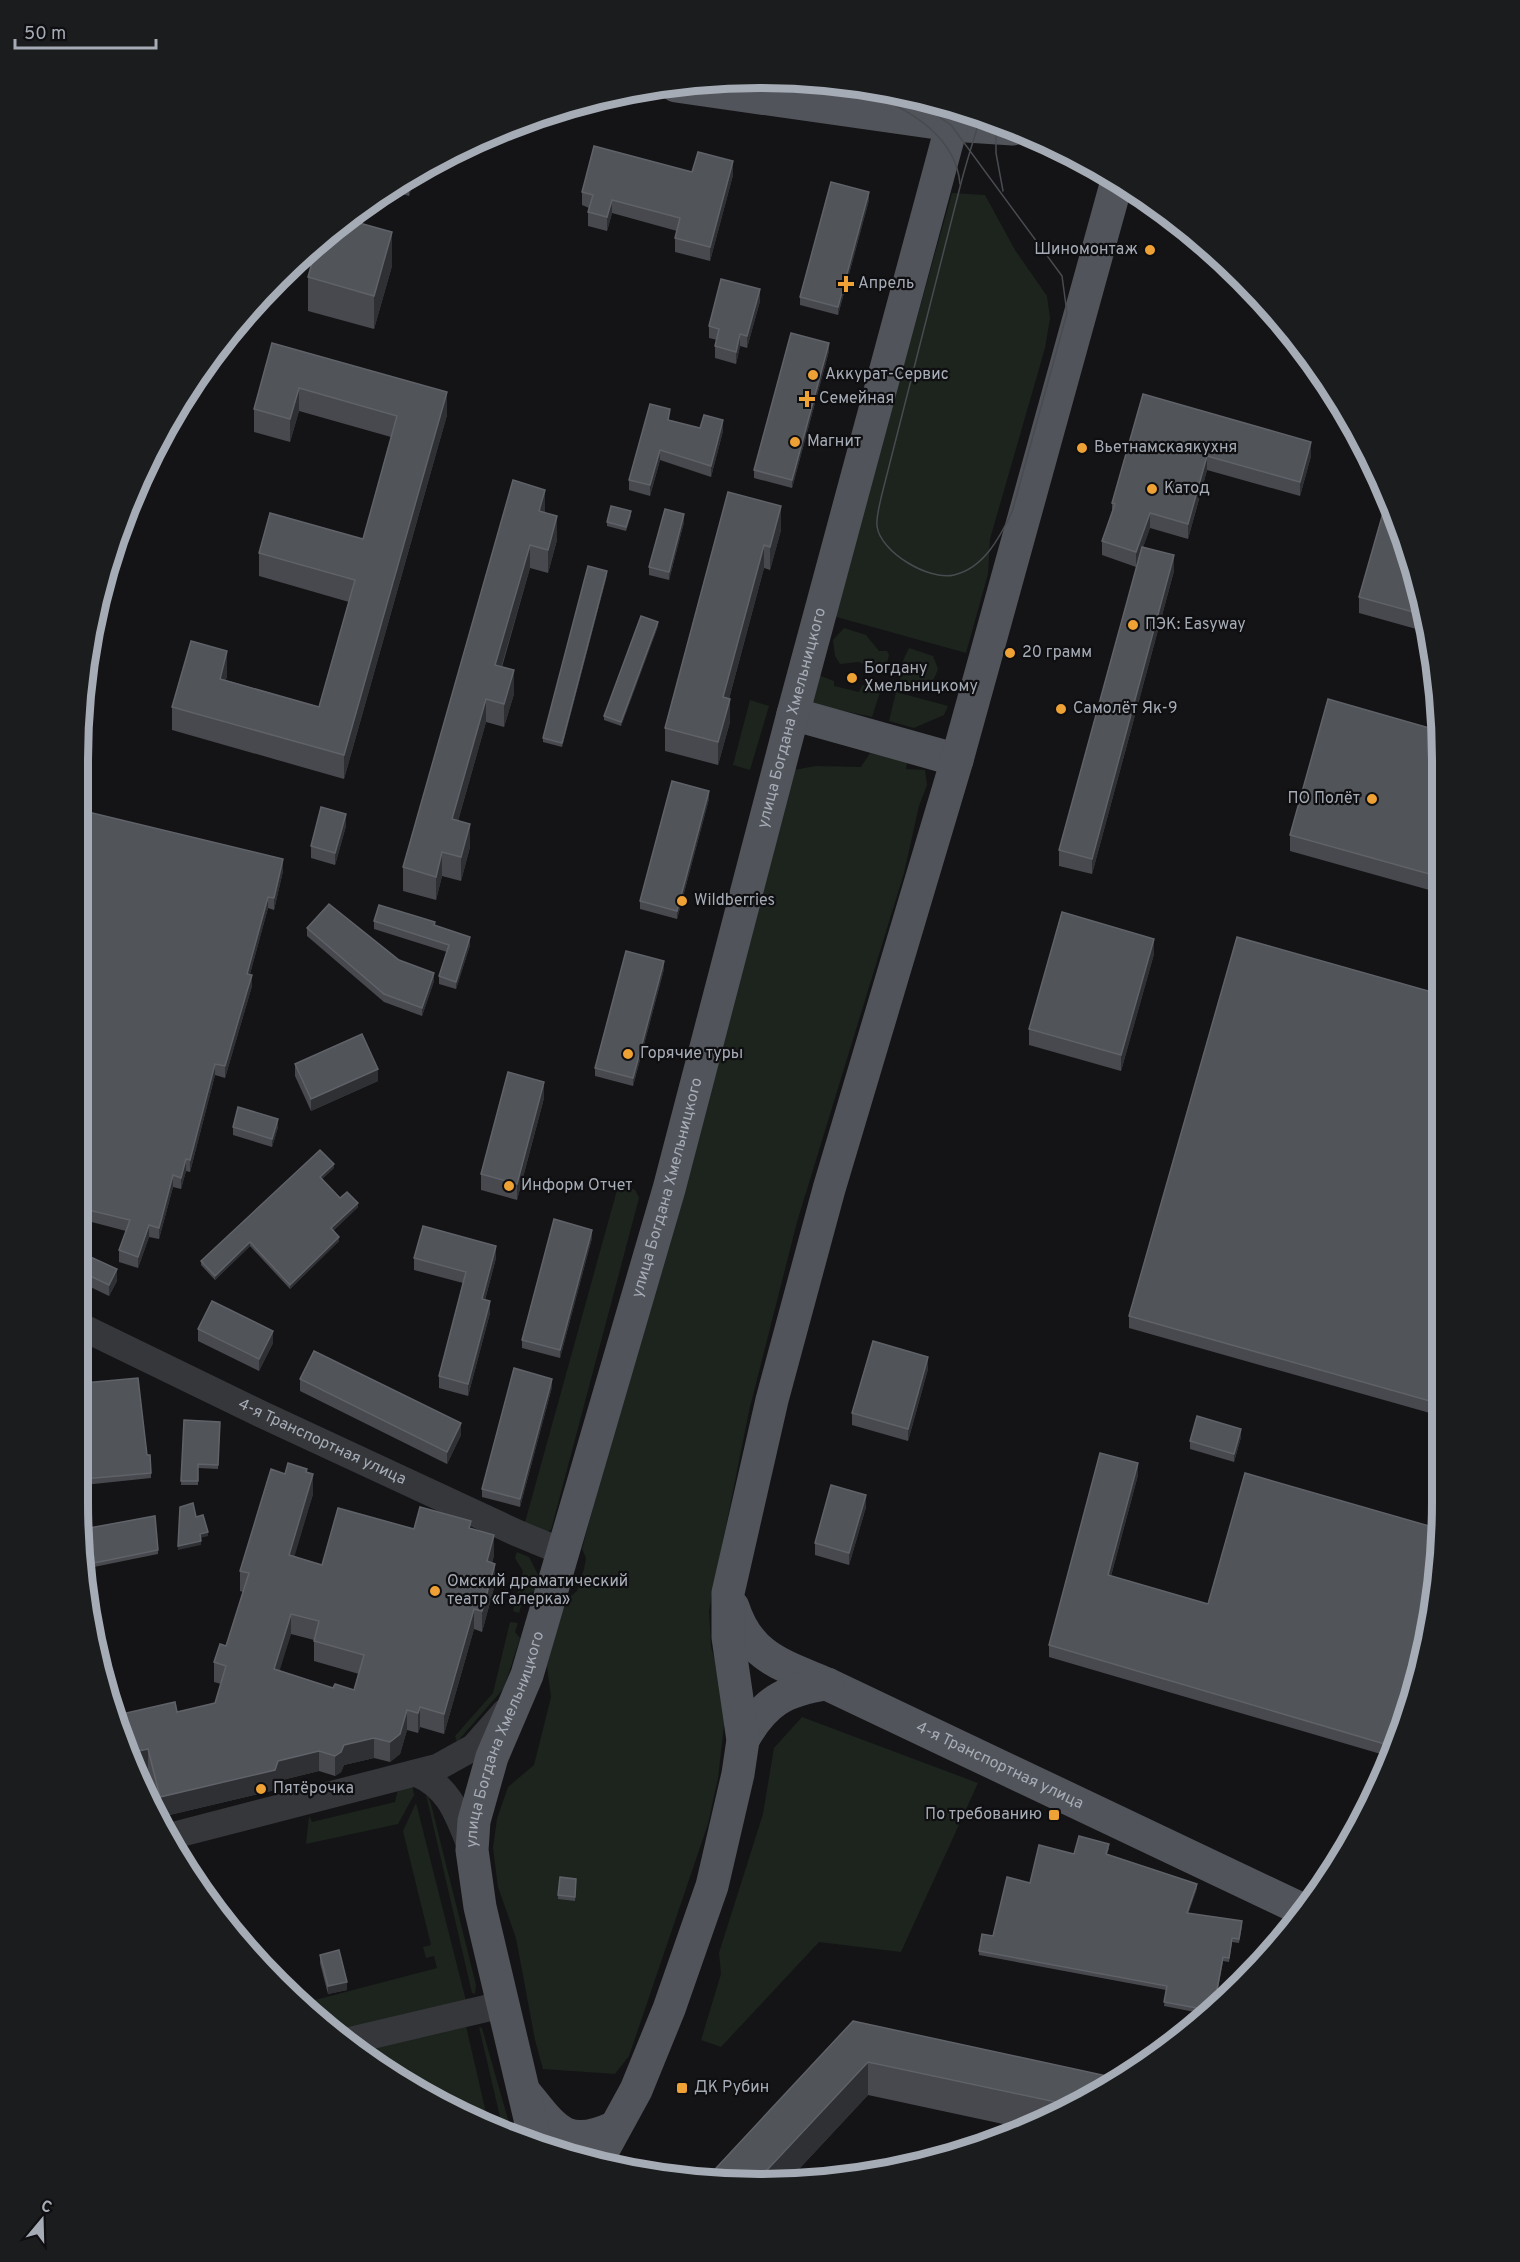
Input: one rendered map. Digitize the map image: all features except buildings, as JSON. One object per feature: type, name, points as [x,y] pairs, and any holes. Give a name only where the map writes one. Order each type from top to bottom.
[{"type":"main road","points":[[714,90],[953,117]]},
{"type":"main road","name":"улица Богдана Хмельницкого","points":[[533,2134],[505,2004],[480,1907],[472,1850],[480,1793],[492,1757],[518,1696],[563,1552],[669,1189],[953,117]]},
{"type":"main road","points":[[600,2154],[636,2090],[669,2009],[712,1886],[738,1774],[743,1740],[728,1637],[729,1593],[772,1400],[829,1189],[957,760],[1115,190]]},
{"type":"main road","points":[[793,714],[957,760]]},
{"type":"main road","name":"4-я Транспортная улица","points":[[729,1593],[738,1624],[753,1645],[769,1659],[827,1684],[1296,1907]]},
{"type":"main road","points":[[743,1740],[755,1719],[772,1702],[798,1688],[827,1684]]},
{"type":"main road","points":[[523,2090],[552,2126],[566,2135],[593,2137],[613,2128]]},
{"type":"street","name":"4-я Транспортная улица","points":[[88,1330],[261,1414],[517,1533],[563,1552]]},
{"type":"street","points":[[176,1835],[438,1767],[464,1755],[492,1730],[518,1696]]},
{"type":"street","points":[[416,1773],[431,1780],[443,1790],[472,1850]]},
{"type":"street","points":[[357,2039],[505,2004]]},
{"type":"shaded area","points":[[952,193],[985,195],[1015,250],[1047,296],[1050,318],[1045,348],[990,539],[988,574],[966,653],[833,616]]},
{"type":"shaded area","points":[[844,628],[866,635],[879,651],[887,651],[889,655],[886,667],[874,669],[859,662],[840,664],[835,656],[833,640]]},
{"type":"shaded area","points":[[909,648],[933,656],[938,669],[931,683],[924,689],[919,690],[900,681],[902,663]]},
{"type":"shaded area","points":[[813,673],[834,681],[834,686],[859,692],[862,685],[881,689],[872,717],[816,705],[805,699]]},
{"type":"shaded area","points":[[896,692],[948,706],[944,715],[914,728],[889,721]]},
{"type":"shaded area","points":[[750,700],[769,706],[750,770],[733,765]]},
{"type":"shaded area","points":[[870,753],[907,762],[906,769],[925,770],[927,785],[919,806],[904,873],[797,1222],[749,1411],[709,1611],[711,1647],[721,1681],[725,1717],[718,1778],[708,1824],[629,2056],[615,2074],[543,2069],[535,2040],[516,1938],[498,1887],[493,1848],[497,1819],[508,1787],[534,1765],[551,1697],[547,1666],[564,1602],[577,1591],[584,1569],[586,1558],[582,1549],[788,771],[816,766],[861,767]]},
{"type":"shaded area","points":[[619,1183],[635,1190],[639,1198],[551,1530],[538,1535],[524,1526]]},
{"type":"shaded area","points":[[517,1552],[529,1557],[538,1575],[535,1591],[524,1596],[519,1613],[513,1611],[523,1571],[515,1558]]},
{"type":"shaded area","points":[[510,1622],[518,1623],[515,1632],[520,1638],[504,1688],[457,1742],[455,1736],[493,1693]]},
{"type":"shaded area","points":[[802,1717],[978,1783],[901,1952],[819,1942],[721,2047],[701,2040],[721,1974],[719,1953],[763,1814],[774,1748]]},
{"type":"shaded area","points":[[412,1785],[414,1795],[398,1824],[306,1844],[309,1816],[312,1822],[395,1802],[398,1789]]},
{"type":"shaded area","points":[[425,1790],[431,1804],[476,1985],[475,1994],[472,1993]]},
{"type":"shaded area","points":[[416,1803],[467,2005],[350,2034],[315,2005],[315,2000],[437,1968],[434,1956],[426,1958],[423,1947],[431,1945],[403,1831]]},
{"type":"shaded area","points":[[466,2026],[486,2115],[424,2084],[369,2047]]},
{"type":"shaded area","points":[[479,2027],[482,2028],[509,2125],[501,2121]]},
{"type":"tram line","points":[[880,99],[915,117],[940,139],[950,152],[957,167],[960,184]]},
{"type":"tram line","points":[[928,110],[951,125],[970,151]]},
{"type":"tram line","points":[[970,151],[978,125]]},
{"type":"tram line","points":[[996,132],[996,153],[1003,191]]},
{"type":"tram line","points":[[970,151],[1062,276],[1067,313],[1012,512],[996,541],[982,559],[965,571],[944,576],[919,569],[896,555],[880,536],[877,518],[970,151]]},
{"type":"place","name":"Шиномонтаж","points":[[1150,250]]},
{"type":"place","name":"Апрель","points":[[846,284]]},
{"type":"place","name":"Аккурат-Сервис","points":[[813,375]]},
{"type":"place","name":"Семейная","points":[[807,399]]},
{"type":"place","name":"Магнит","points":[[795,442]]},
{"type":"place","name":"Вьетнамскаякухня","points":[[1082,448]]},
{"type":"place","name":"Катод","points":[[1152,489]]},
{"type":"place","name":"ПЭК: Easyway","points":[[1133,625]]},
{"type":"place","name":"20 грамм","points":[[1010,653]]},
{"type":"place","name":"Богдану Хмельницкому","points":[[852,678]]},
{"type":"place","name":"Самолёт Як-9","points":[[1061,709]]},
{"type":"place","name":"ПО Полёт","points":[[1372,799]]},
{"type":"place","name":"Wildberries","points":[[682,901]]},
{"type":"place","name":"Горячие туры","points":[[628,1054]]},
{"type":"place","name":"Информ Отчет","points":[[509,1186]]},
{"type":"place","name":"Омский драматический театр «Галерка»","points":[[435,1591]]},
{"type":"place","name":"Пятёрочка","points":[[261,1789]]},
{"type":"place","name":"По требованию","points":[[1054,1815]]},
{"type":"place","name":"ДК Рубин","points":[[682,2088]]}]
